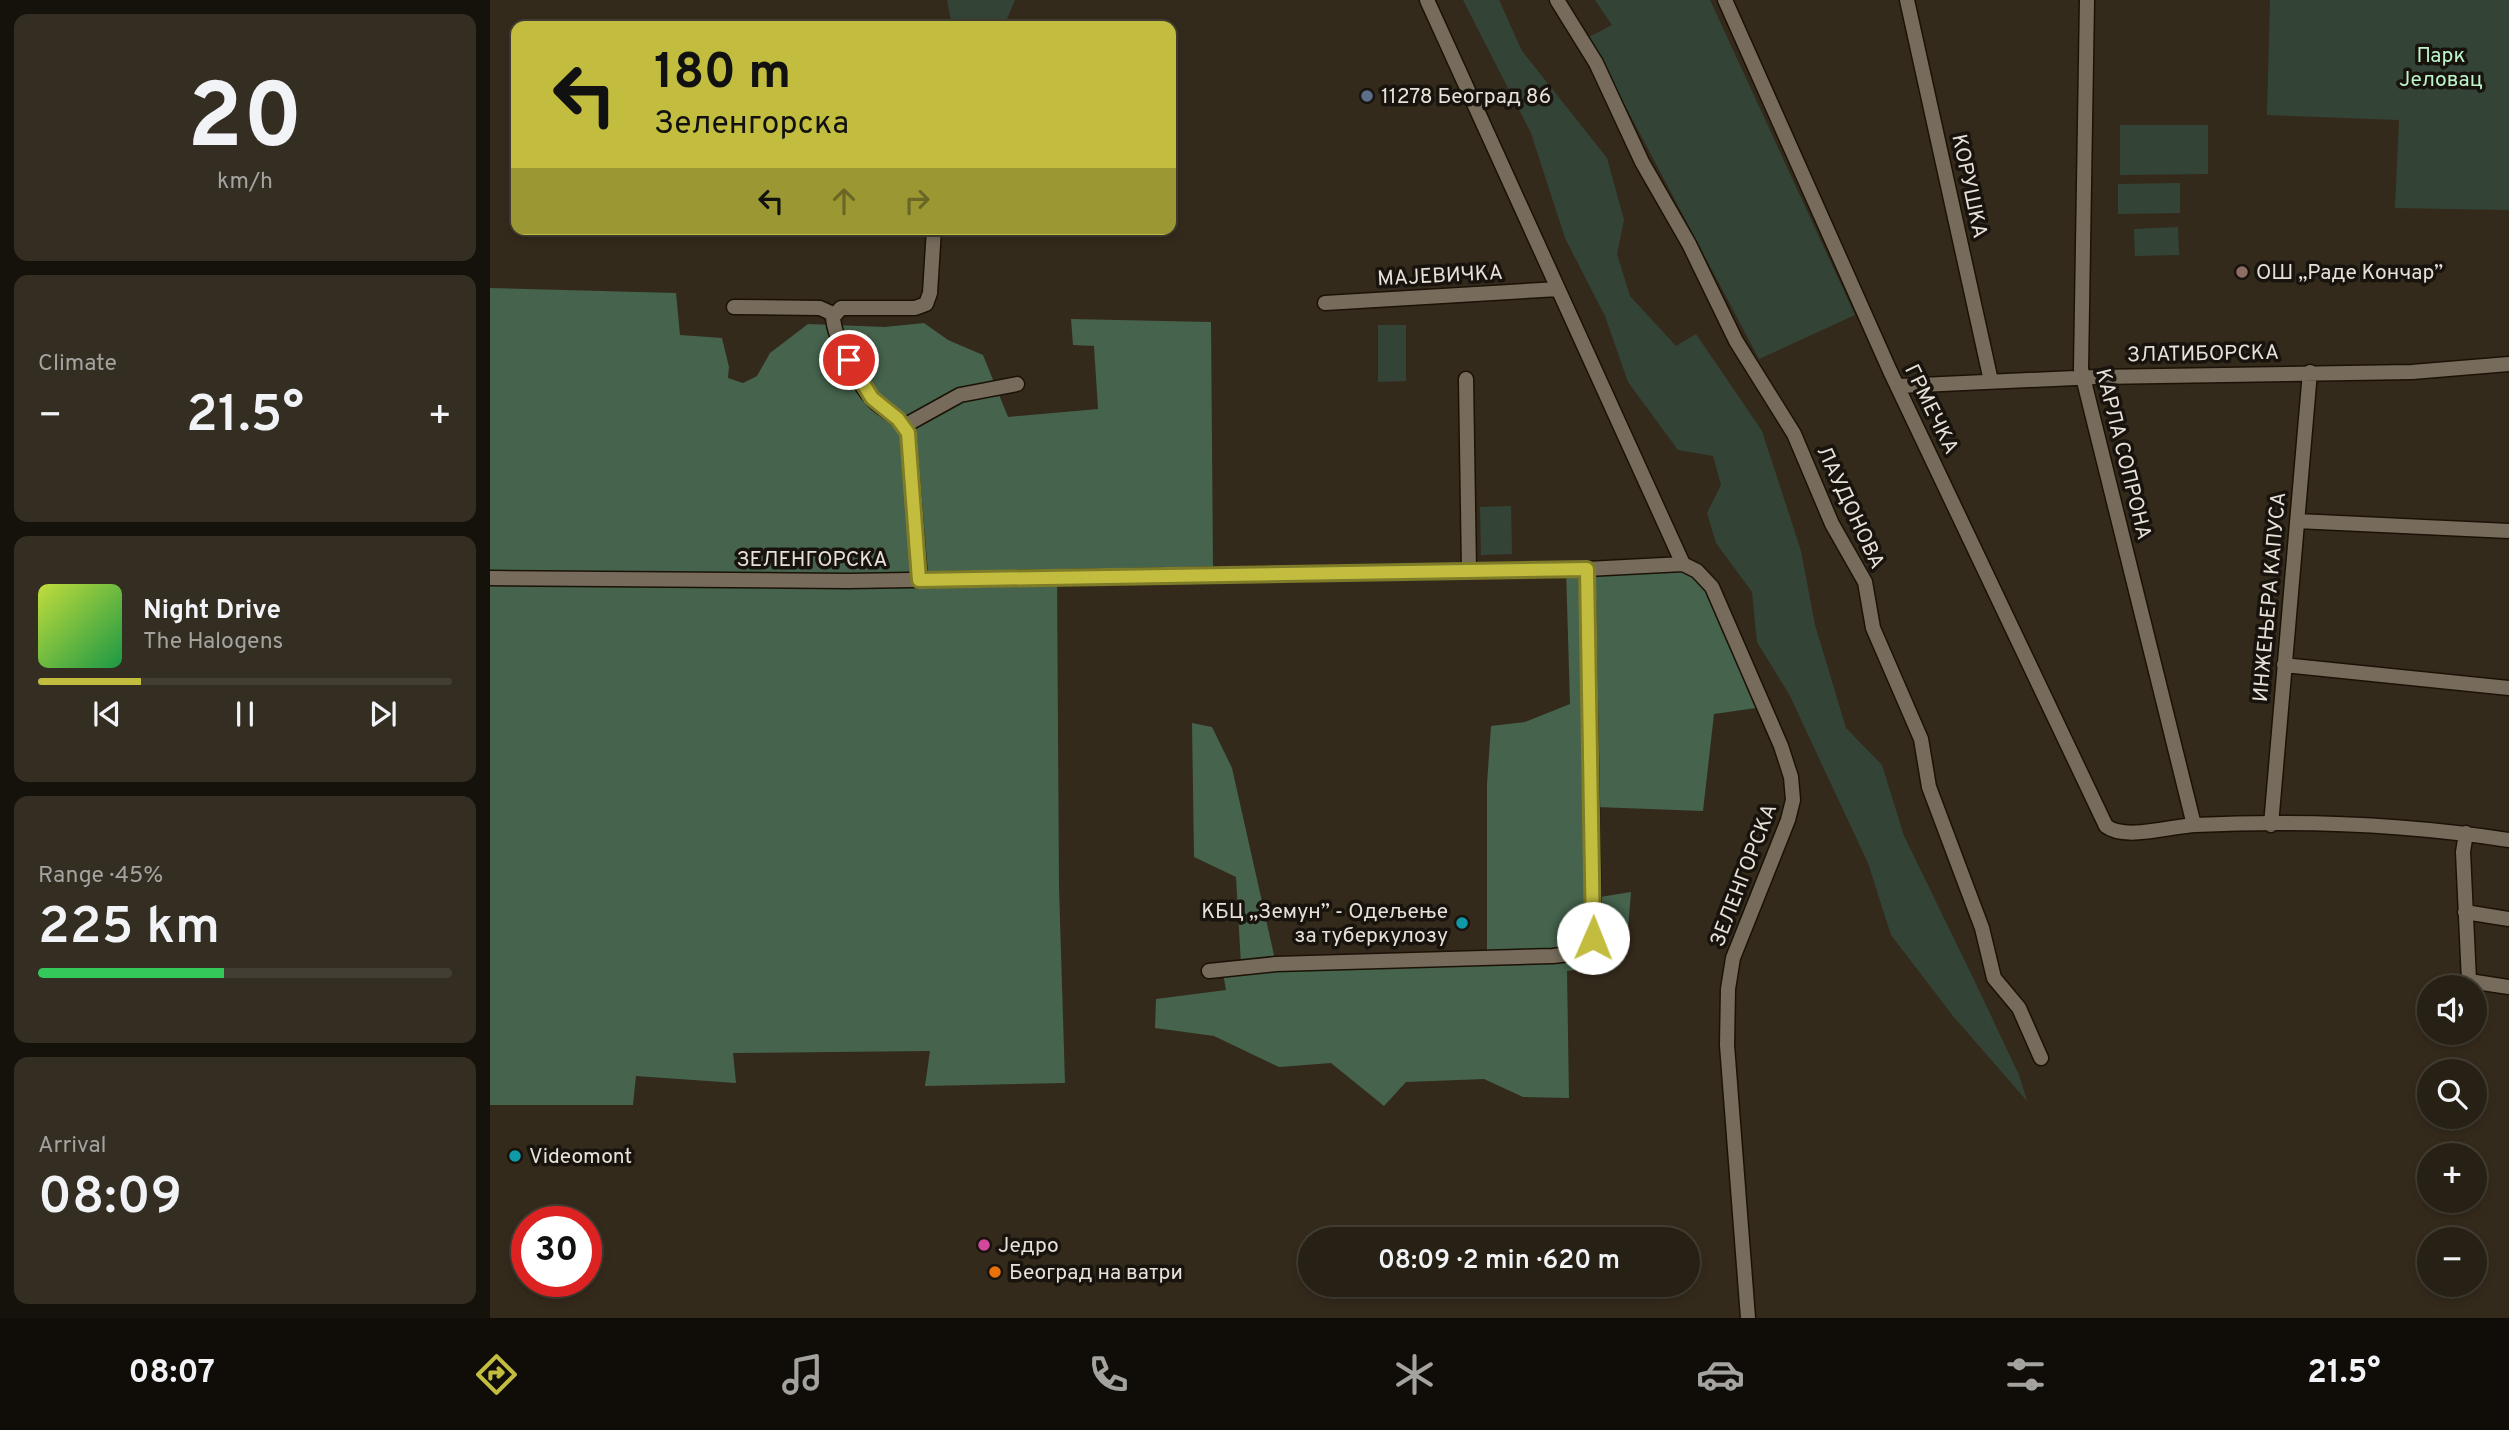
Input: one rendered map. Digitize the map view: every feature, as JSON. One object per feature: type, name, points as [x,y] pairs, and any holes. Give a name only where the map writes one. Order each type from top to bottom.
[{"type":"street","points":[[1427,0],[1683,564]]},
{"type":"street","name":"ЛАУДОНОВА","points":[[1557,0],[1596,63],[1642,162],[1689,244],[1736,341],[1794,434],[1832,524],[1865,582],[1873,628],[1921,739],[1929,786],[1982,928],[1994,978],[2019,1008],[2041,1058]]},
{"type":"street","name":"ГРМЕЧКА","points":[[1725,0],[1899,386],[2102,819],[2112,831],[2127,833],[2194,825]]},
{"type":"street","name":"КОРУШКА","points":[[1907,0],[1992,381]]},
{"type":"street","name":"КАРЛА СОПРОНА","points":[[2087,0],[2082,377],[2194,825]]},
{"type":"street","points":[[833,314],[841,308],[915,308],[926,303],[930,293],[934,235]]},
{"type":"street","name":"МАЈЕВИЧКА","points":[[1325,303],[1559,289]]},
{"type":"street","points":[[734,307],[820,308],[833,314]]},
{"type":"street","points":[[833,314],[834,325],[858,378],[874,401],[904,426],[910,441],[919,580]]},
{"type":"street","name":"ЗЛАТИБОРСКА","points":[[1899,386],[2082,377],[2412,372],[2509,364]]},
{"type":"street","name":"ИНЖЕЊЕРА КАПУСА","points":[[2271,825],[2310,372]]},
{"type":"street","points":[[1466,379],[1469,570]]},
{"type":"street","points":[[904,426],[960,395],[1017,383]]},
{"type":"street","points":[[2297,522],[2509,531]]},
{"type":"street","name":"ЗЕЛЕНГОРСКА","points":[[490,578],[919,580],[1587,569],[1683,564],[1697,570],[1712,587],[1726,616],[1781,746],[1791,777],[1793,800],[1733,958],[1728,989],[1727,1045],[1748,1318]]},
{"type":"street","points":[[1209,971],[1264,964],[1553,956],[1578,953],[1590,945],[1594,927],[1587,569]]},
{"type":"street","points":[[2284,665],[2509,688]]},
{"type":"street","points":[[2194,825],[2358,825],[2509,839]]},
{"type":"street","points":[[2466,833],[2463,852],[2469,981],[2509,987]]},
{"type":"street","points":[[2465,912],[2509,919]]},
{"type":"green space","points":[[947,0],[1015,0],[1006,21],[951,21]]},
{"type":"green space","points":[[1463,0],[1499,0],[1522,51],[1607,158],[1624,220],[1617,254],[1630,296],[1676,346],[1696,334],[1762,431],[1801,551],[1815,625],[1846,728],[1882,765],[1904,836],[2019,1075],[2027,1101],[1953,1016],[1891,935],[1868,863],[1789,694],[1757,642],[1752,592],[1716,543],[1707,513],[1721,485],[1713,456],[1678,450],[1628,382],[1605,316],[1565,238],[1531,133]]},
{"type":"green space","points":[[1595,0],[1710,0],[1855,315],[1759,359],[1589,37],[1612,25]]},
{"type":"green space","name":"Парк Јеловац","points":[[2270,0],[2509,0],[2509,210],[2395,208],[2399,120],[2267,115]]},
{"type":"green space","points":[[2120,125],[2208,125],[2208,174],[2120,175]]},
{"type":"green space","points":[[2180,183],[2180,213],[2118,214],[2118,184]]},
{"type":"green space","points":[[2178,227],[2179,255],[2135,256],[2134,229]]},
{"type":"green space","points":[[490,288],[676,293],[680,335],[722,338],[729,367],[728,378],[743,383],[757,376],[770,353],[808,324],[885,327],[924,323],[948,340],[983,355],[1008,417],[1098,409],[1094,346],[1073,345],[1071,319],[1211,322],[1213,567],[1057,573],[1059,887],[1065,1083],[925,1086],[930,1051],[733,1053],[736,1083],[636,1076],[633,1105],[490,1105]]},
{"type":"green space","points":[[1378,325],[1406,325],[1406,381],[1378,382]]},
{"type":"green space","points":[[1511,506],[1512,554],[1481,555],[1480,507]]},
{"type":"green space","points":[[1566,569],[1697,571],[1757,688],[1756,708],[1714,714],[1703,811],[1596,807],[1600,897],[1631,892],[1628,929],[1608,932],[1603,967],[1567,971],[1569,1098],[1523,1097],[1484,1079],[1406,1082],[1384,1106],[1331,1063],[1279,1067],[1214,1036],[1155,1028],[1156,999],[1226,990],[1222,967],[1241,965],[1236,877],[1194,857],[1192,723],[1212,727],[1232,768],[1276,964],[1487,958],[1487,784],[1491,726],[1525,722],[1570,704]]},
{"type":"place","name":"11278 Београд 86","points":[[1367,96]]},
{"type":"place","name":"ОШ „Раде Кончар”","points":[[2242,272]]},
{"type":"place","name":"КБЦ „Земун” - Одељење за туберкулозу","points":[[1462,923]]},
{"type":"place","name":"Videomont","points":[[515,1156]]},
{"type":"place","name":"Једро","points":[[984,1245]]},
{"type":"place","name":"Београд на ватри","points":[[995,1272]]},
{"type":"route","points":[[849,360],[874,401],[898,419],[908,433],[919,580],[1587,569],[1593,938]]}]
